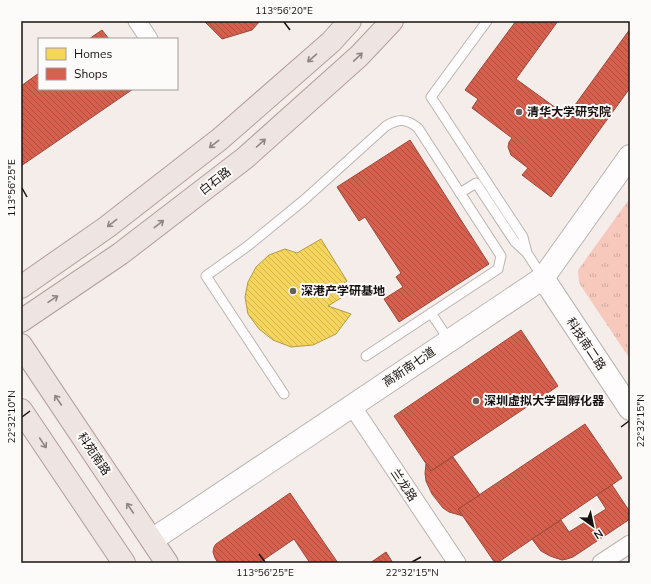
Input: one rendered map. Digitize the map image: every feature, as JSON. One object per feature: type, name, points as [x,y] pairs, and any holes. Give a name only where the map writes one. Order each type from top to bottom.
[{"type":"main road","points":[[21,287],[107,227],[220,139],[331,42],[350,21]]},
{"type":"main road","name":"白石路","points":[[21,321],[120,254],[245,158],[359,56],[392,21]]},
{"type":"main road","name":"科苑南路","points":[[21,345],[167,563]]},
{"type":"main road","points":[[21,410],[121,562]]},
{"type":"street","points":[[137,21],[148,38]]},
{"type":"street","name":"高新南七道","points":[[152,540],[543,278],[630,156]]},
{"type":"street","name":"科技南二路","points":[[543,278],[630,409]]},
{"type":"street","name":"兰龙路","points":[[352,406],[457,563]]},
{"type":"street","points":[[602,563],[630,544]]},
{"type":"lane","points":[[486,21],[431,97],[522,238],[527,253],[543,278]]},
{"type":"lane","points":[[284,394],[206,276],[249,245],[304,200],[386,126],[401,120],[408,121],[418,128],[501,256],[498,269],[366,356]]},
{"type":"lane","points":[[460,193],[476,183],[515,242],[527,253]]},
{"type":"lane","points":[[431,313],[449,340]]},
{"type":"green space","points":[[630,198],[630,359],[579,283],[578,270]]},
{"type":"building: Homes","name":"深港产学研基地","points":[[321,239],[347,281],[338,287],[344,296],[328,306],[351,314],[336,334],[313,345],[291,347],[273,340],[259,329],[248,314],[245,297],[248,282],[256,267],[269,255],[285,249],[297,253]]},
{"type":"building: Shops","points":[[204,21],[260,21],[252,30],[222,39]]},
{"type":"building: Shops","name":"清华大学研究院","points":[[516,21],[558,21],[516,79],[567,116],[630,29],[630,88],[551,197],[522,175],[528,168],[511,155],[508,147],[512,138],[472,108],[478,99],[465,90]]},
{"type":"building: Shops","points":[[102,30],[108,38],[90,38]]},
{"type":"building: Shops","points":[[38,74],[38,90],[132,90],[21,166],[21,86]]},
{"type":"building: Shops","points":[[410,140],[489,264],[399,322],[384,299],[403,287],[396,277],[401,273],[365,217],[359,221],[337,187]]},
{"type":"building: Shops","name":"深圳虚拟大学园孵化器","points":[[521,330],[558,386],[431,471],[394,416]]},
{"type":"building: Shops","points":[[585,424],[622,478],[495,563],[458,509]]},
{"type":"building: Shops","points":[[453,457],[480,495],[458,509],[463,516],[449,512],[443,508],[432,494],[426,481],[426,464],[431,471]]},
{"type":"building: Shops","points":[[612,485],[630,512],[630,519],[573,557],[562,560],[541,551],[532,539],[561,520],[569,532],[606,509],[597,495]]},
{"type":"building: Shops","points":[[290,493],[338,563],[310,563],[294,539],[259,563],[218,563],[213,552],[216,544]]},
{"type":"building: Shops","points":[[386,552],[393,563],[370,563]]},
{"type":"place","name":"清华大学研究院","points":[[519,112]]},
{"type":"place","name":"深港产学研基地","points":[[293,291]]},
{"type":"place","name":"深圳虚拟大学园孵化器","points":[[476,401]]}]
